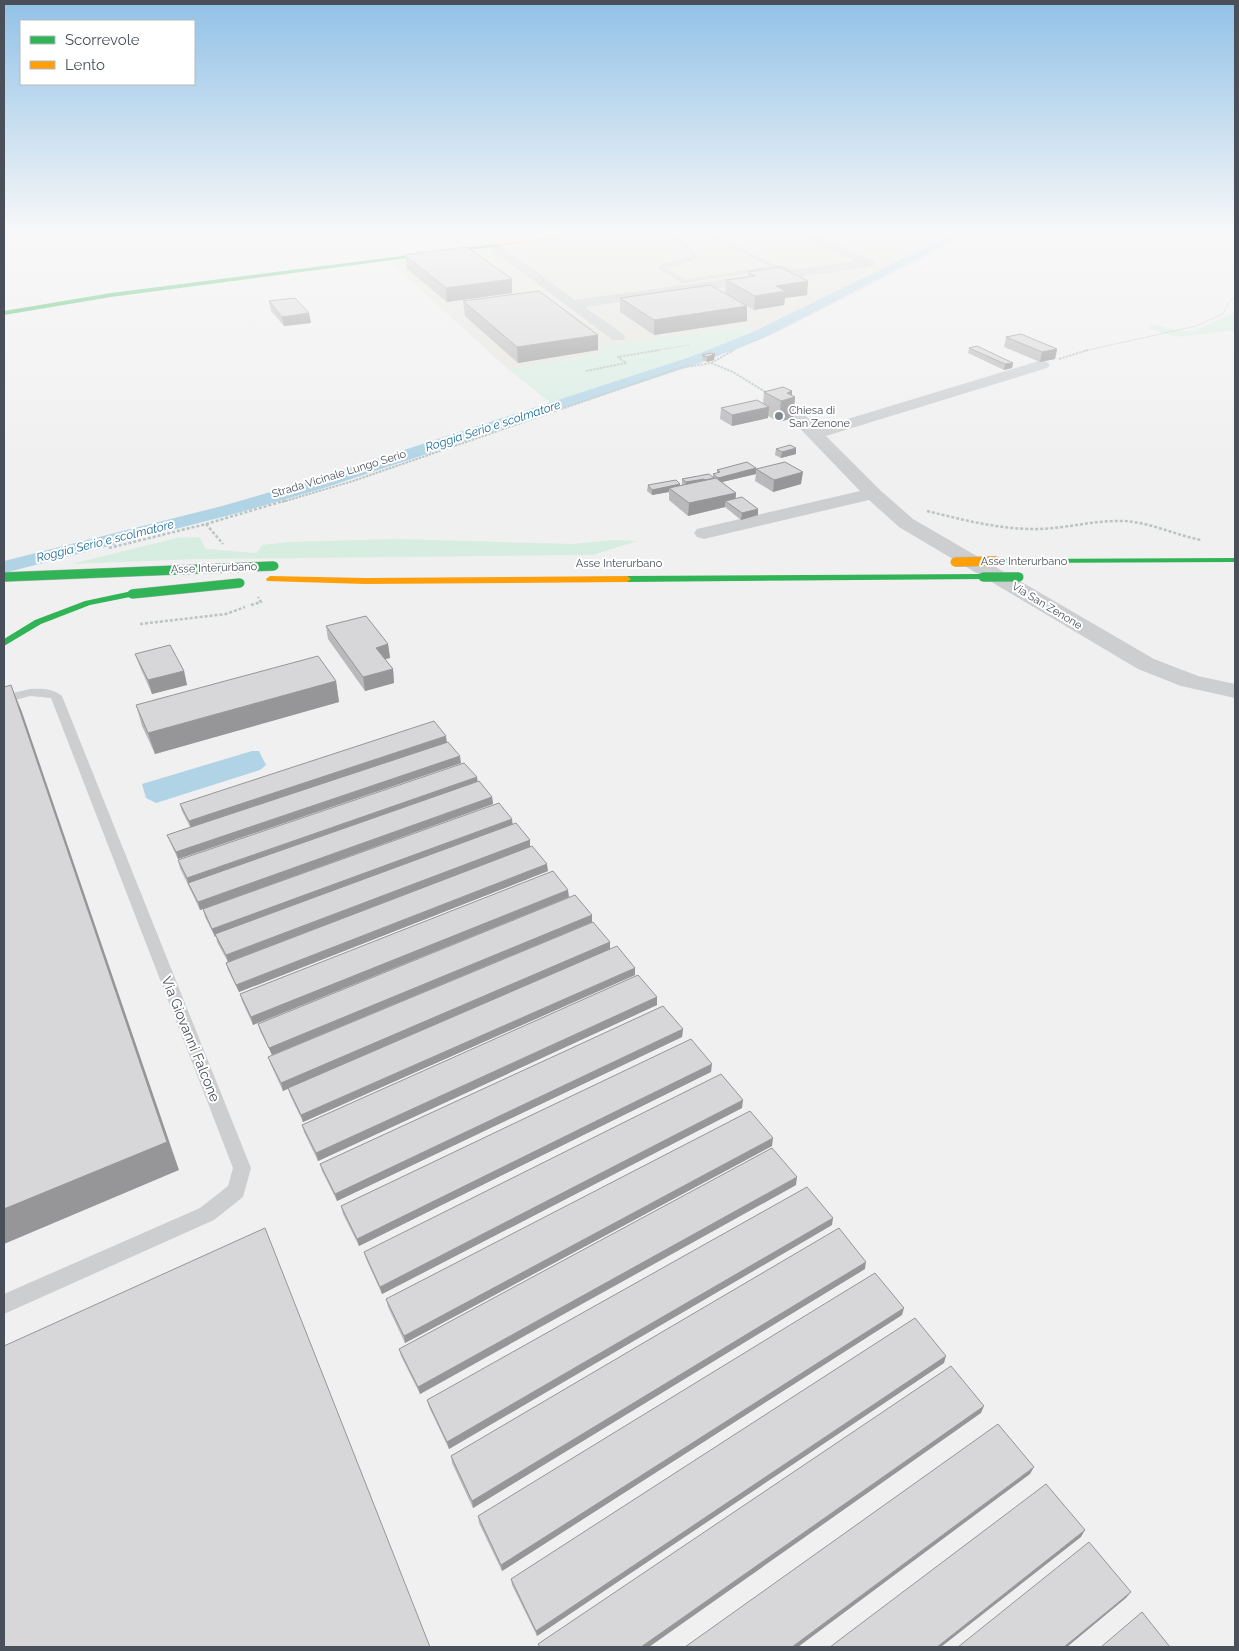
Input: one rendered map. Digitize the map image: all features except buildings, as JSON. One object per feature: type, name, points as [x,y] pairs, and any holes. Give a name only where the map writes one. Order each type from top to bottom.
[{"type":"main road","points":[[4,313],[22,310]]},
{"type":"main road","name":"Asse Interurbano","points":[[950,562],[1235,560]]},
{"type":"main road","name":"Asse Interurbano","points":[[4,576],[279,566]]},
{"type":"main road","name":"Asse Interurbano","points":[[112,586],[258,580],[1023,577]]},
{"type":"main road","points":[[4,643],[38,622],[88,603],[132,594],[258,580]]},
{"type":"street","points":[[582,310],[618,337]]},
{"type":"street","points":[[816,434],[1042,365]]},
{"type":"street","name":"Via San Zenone","points":[[792,411],[873,494],[906,523],[1146,664],[1169,675],[1196,683],[1235,690]]},
{"type":"street","points":[[704,533],[873,494]]},
{"type":"lane","name":"Via Giovanni Falcone","points":[[4,699],[31,692],[46,692],[56,696],[242,1168],[236,1190],[207,1214],[4,1304]]},
{"type":"path","name":"Strada Vicinale Lungo Serio","points":[[100,550],[206,524],[353,481],[680,368],[711,363],[729,352],[774,333],[819,310]]},
{"type":"path","points":[[1042,365],[1091,349],[1196,326],[1223,314],[1225,310]]},
{"type":"path","points":[[586,371],[626,363],[618,357],[688,345]]},
{"type":"path","points":[[711,363],[752,383],[792,411]]},
{"type":"path","points":[[920,509],[969,521],[1025,529],[1124,521],[1202,540]]},
{"type":"shaded area","points":[[443,310],[798,310],[754,332],[743,326],[598,347],[607,353],[508,369]]},
{"type":"green space","points":[[1235,313],[1235,330],[1232,331],[1175,337],[1149,328],[1150,325],[1194,331]]},
{"type":"green space","points":[[743,326],[754,332],[689,358],[551,403],[508,369],[606,353],[598,347]]},
{"type":"green space","points":[[199,537],[206,549],[257,553],[262,545],[289,542],[396,539],[572,544],[615,540],[637,541],[593,555],[197,559],[71,564],[177,538]]},
{"type":"water","points":[[252,751],[259,751],[266,765],[260,770],[156,803],[146,798],[142,784]]},
{"type":"waterway","name":"Roggia Serio e scolmatore","points":[[4,567],[228,510],[315,485],[695,360],[758,335],[808,310]]},
{"type":"traffic: fast","points":[[4,313],[22,310]]},
{"type":"traffic: fast","points":[[996,561],[1235,560]]},
{"type":"traffic: fast","points":[[4,577],[274,566]]},
{"type":"traffic: fast","points":[[627,579],[983,577]]},
{"type":"traffic: fast","points":[[983,577],[1019,577]]},
{"type":"traffic: fast","points":[[132,594],[240,583]]},
{"type":"traffic: fast","points":[[4,643],[38,622],[88,603],[132,594]]},
{"type":"traffic: slow","points":[[955,562],[996,561]]},
{"type":"traffic: slow","points":[[270,579],[365,581],[627,579]]},
{"type":"place","name":"Chiesa di San Zenone","points":[[779,416]]}]
